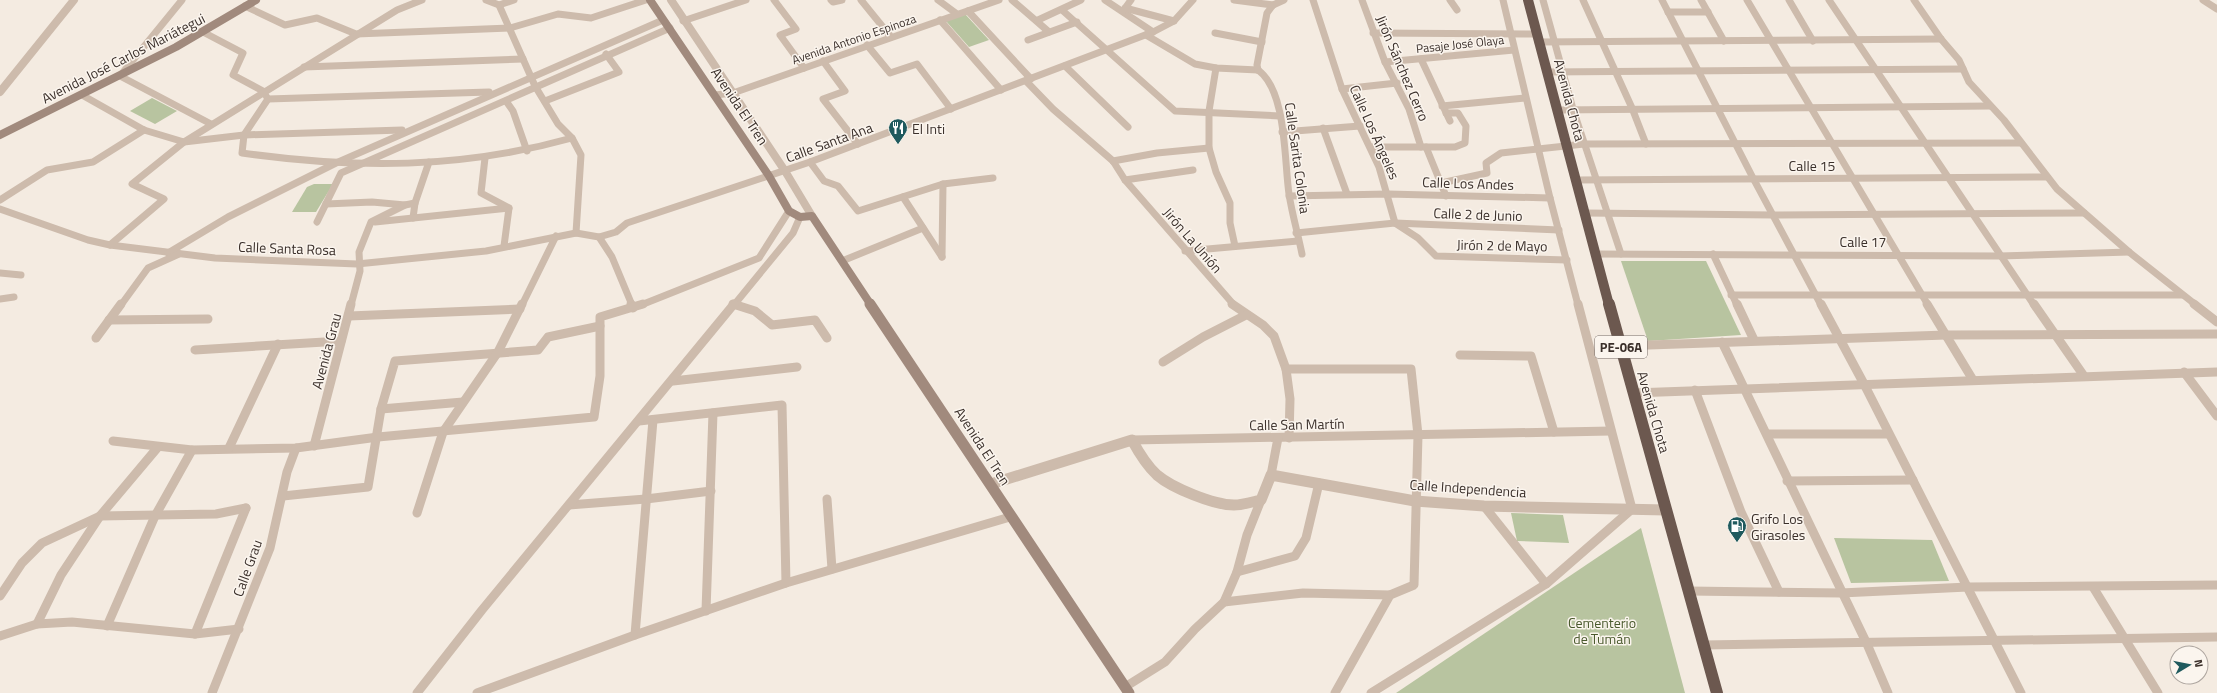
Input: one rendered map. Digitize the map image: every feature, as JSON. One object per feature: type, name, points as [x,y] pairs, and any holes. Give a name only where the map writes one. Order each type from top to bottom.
[{"type":"highway","name":"Avenida Chota","points":[[1528,0],[1546,72],[1558,110],[1566,146],[1586,213],[1595,254],[1620,346],[1717,693]]},
{"type":"main road","name":"Avenida José Carlos Mariátegui","points":[[0,135],[120,76],[203,32],[256,0]]},
{"type":"main road","name":"Avenida El Tren","points":[[650,0],[769,176],[789,211]]},
{"type":"main road","points":[[789,211],[800,217],[812,216]]},
{"type":"main road","name":"Avenida El Tren","points":[[812,216],[991,484],[1010,517],[1127,690]]},
{"type":"street","points":[[0,92],[74,0]]},
{"type":"street","points":[[182,0],[151,39],[134,54],[120,76],[211,124]]},
{"type":"street","points":[[401,0],[410,4]]},
{"type":"street","points":[[110,245],[164,198],[132,184],[184,142],[356,34],[410,4],[422,0]]},
{"type":"street","points":[[486,0],[499,5],[514,0]]},
{"type":"street","points":[[245,6],[285,25],[317,18],[356,34],[370,32],[510,28],[558,14],[591,18],[646,0]]},
{"type":"street","name":"Avenida El Tren","points":[[671,0],[785,171],[812,216]]},
{"type":"street","points":[[684,21],[746,0]]},
{"type":"street","points":[[774,0],[796,29],[780,35],[804,68]]},
{"type":"street","points":[[831,0],[833,2],[842,0]]},
{"type":"street","points":[[861,0],[891,37]]},
{"type":"street","points":[[938,0],[957,14]]},
{"type":"street","name":"Avenida Antonio Espinoza","points":[[715,95],[733,93],[999,0]]},
{"type":"street","points":[[1012,0],[1038,20],[1049,32]]},
{"type":"street","points":[[1038,20],[1081,0]]},
{"type":"street","points":[[1105,0],[1124,10],[1150,34],[1195,64],[1216,68],[1258,70],[1257,64],[1267,13],[1273,5],[1284,0]]},
{"type":"street","points":[[1124,10],[1131,0]]},
{"type":"street","name":"Calle Santa Ana","points":[[599,237],[616,232],[628,222],[810,162],[1150,34],[1174,21],[1193,0]]},
{"type":"street","points":[[1234,0],[1273,5]]},
{"type":"street","name":"Calle Los Ángeles","points":[[1313,0],[1342,88],[1371,147],[1388,194],[1395,223]]},
{"type":"street","points":[[1362,0],[1369,0]]},
{"type":"street","name":"Jirón Sánchez Cerro","points":[[1362,0],[1372,33],[1409,109],[1446,196]]},
{"type":"street","points":[[1450,0],[1457,10]]},
{"type":"street","points":[[1371,693],[1546,584],[1632,509],[1550,198],[1525,98],[1503,0]]},
{"type":"street","points":[[1543,0],[1555,42],[1554,46],[1573,109],[1620,254]]},
{"type":"street","points":[[1583,0],[1632,108],[1646,144]]},
{"type":"street","points":[[1662,0],[1735,144],[1837,337],[1864,384],[1888,434],[1968,587],[2021,693]]},
{"type":"street","points":[[1701,0],[1724,41]]},
{"type":"street","points":[[1747,0],[1809,107],[1832,143],[1851,178],[1973,380]]},
{"type":"street","points":[[1789,0],[1813,41]]},
{"type":"street","points":[[1829,0],[1899,107],[1949,177],[2026,295],[2084,376]]},
{"type":"street","points":[[1914,0],[1941,39],[1959,60],[1970,82],[2057,189],[2130,252],[2217,322]]},
{"type":"street","points":[[2203,0],[2217,9]]},
{"type":"street","points":[[499,5],[535,86],[546,101],[558,124],[572,138],[581,155],[576,232],[599,237],[612,257],[633,308]]},
{"type":"street","points":[[1062,10],[1175,111],[1280,116]]},
{"type":"street","points":[[1124,10],[1174,21]]},
{"type":"street","name":"Jirón La Unión","points":[[968,11],[1053,109],[1113,161],[1125,180],[1231,303],[1246,315],[1263,325],[1274,336],[1286,369],[1290,399],[1289,438]]},
{"type":"street","points":[[1668,12],[1708,12]]},
{"type":"street","points":[[168,253],[199,231],[336,162],[493,92],[582,57],[663,20]]},
{"type":"street","points":[[940,20],[1001,90]]},
{"type":"street","points":[[1028,40],[1077,22]]},
{"type":"street","points":[[317,222],[341,172],[506,101],[535,86],[606,54],[670,28]]},
{"type":"street","points":[[203,32],[243,53],[233,75],[263,91],[268,100]]},
{"type":"street","points":[[1214,33],[1262,42]]},
{"type":"street","points":[[1372,33],[1510,33],[1555,42],[1857,41],[1941,39]]},
{"type":"street","points":[[868,45],[890,73],[917,64],[951,109]]},
{"type":"street","name":"Pasaje José Olaya","points":[[1385,62],[1514,50]]},
{"type":"street","points":[[546,101],[618,72],[606,54]]},
{"type":"street","points":[[302,67],[523,59]]},
{"type":"street","name":"Jirón Sánchez Cerro","points":[[1421,59],[1450,121]]},
{"type":"street","points":[[823,61],[845,91],[823,99],[858,144]]},
{"type":"street","points":[[1065,66],[1128,127]]},
{"type":"street","points":[[1216,68],[1209,112],[1209,148],[1216,172],[1230,203],[1230,223],[1235,246]]},
{"type":"street","points":[[1546,72],[1963,69]]},
{"type":"street","name":"Calle Sarita Colonia","points":[[1258,70],[1265,75],[1275,92],[1280,116],[1289,196],[1296,233],[1302,254]]},
{"type":"street","points":[[1342,88],[1397,83]]},
{"type":"street","points":[[268,100],[493,92]]},
{"type":"street","points":[[82,94],[144,130],[184,142],[244,135],[407,130]]},
{"type":"street","points":[[1442,106],[1525,98]]},
{"type":"street","points":[[268,100],[244,135],[242,153],[285,160],[360,164],[429,162],[485,158],[527,151],[572,138]]},
{"type":"street","points":[[506,101],[513,111],[527,151]]},
{"type":"street","points":[[1558,110],[1717,107],[1990,106]]},
{"type":"street","points":[[1371,147],[1455,147],[1465,143],[1466,126],[1458,113],[1446,113]]},
{"type":"street","points":[[1282,132],[1360,126]]},
{"type":"street","points":[[1323,128],[1347,194]]},
{"type":"street","points":[[0,200],[47,170],[93,162],[144,130]]},
{"type":"street","points":[[1440,183],[1487,173],[1486,163],[1501,153],[1584,144],[2021,143]]},
{"type":"street","points":[[1113,161],[1157,153],[1209,148]]},
{"type":"street","points":[[485,158],[481,193],[509,208]]},
{"type":"street","points":[[413,218],[415,203],[429,162]]},
{"type":"street","points":[[810,162],[824,181],[838,186],[858,211],[943,184],[993,178]]},
{"type":"street","points":[[1125,180],[1193,170]]},
{"type":"street","name":"Calle 15","points":[[1576,180],[2047,177]]},
{"type":"street","points":[[903,197],[942,257],[943,184]]},
{"type":"street","name":"Calle Los Andes","points":[[1289,196],[1388,194],[1550,198]]},
{"type":"street","points":[[326,204],[372,202],[405,205]]},
{"type":"street","points":[[371,222],[405,205],[415,203]]},
{"type":"street","points":[[371,222],[509,208]]},
{"type":"street","points":[[504,246],[509,208]]},
{"type":"street","name":"Calle Santa Rosa","points":[[0,209],[88,240],[110,245],[215,258],[357,264],[486,252],[504,246],[576,232]]},
{"type":"street","points":[[113,441],[192,450],[229,448],[296,448],[378,437],[594,417],[600,376],[600,317],[633,308],[759,258],[789,211]]},
{"type":"street","points":[[1586,213],[1773,215],[2084,213]]},
{"type":"street","points":[[416,693],[673,381],[733,304],[793,233],[800,217]]},
{"type":"street","name":"Avenida Grau","points":[[314,446],[360,271],[357,264],[358,251],[371,222]]},
{"type":"street","name":"Calle 2 de Junio","points":[[1296,233],[1395,223],[1559,230]]},
{"type":"street","name":"Jirón 2 de Mayo","points":[[1395,223],[1418,238],[1436,256],[1567,260]]},
{"type":"street","points":[[842,261],[923,228]]},
{"type":"street","points":[[417,513],[443,432],[498,352],[556,236]]},
{"type":"street","points":[[1185,251],[1298,241]]},
{"type":"street","name":"Calle 17","points":[[1595,254],[2000,256],[2130,252]]},
{"type":"street","points":[[96,338],[148,268],[179,254]]},
{"type":"street","points":[[1712,254],[1754,340]]},
{"type":"street","points":[[0,273],[21,275]]},
{"type":"street","points":[[1731,295],[2182,295]]},
{"type":"street","points":[[0,299],[14,297]]},
{"type":"street","points":[[733,304],[755,311],[772,325],[816,320],[827,338]]},
{"type":"street","points":[[349,316],[520,309]]},
{"type":"street","points":[[1163,362],[1203,337],[1246,315]]},
{"type":"street","points":[[109,320],[208,319]]},
{"type":"street","points":[[283,496],[368,487],[378,437],[381,410],[395,362],[498,352],[538,350],[548,337],[600,326]]},
{"type":"street","points":[[1620,346],[1837,337],[2054,334],[2217,334]]},
{"type":"street","points":[[195,350],[278,344],[341,342]]},
{"type":"street","points":[[1722,342],[1767,434],[1787,481],[1867,644],[1888,693]]},
{"type":"street","points":[[229,448],[278,344]]},
{"type":"street","points":[[1460,355],[1531,356],[1554,432]]},
{"type":"street","points":[[673,381],[797,367]]},
{"type":"street","points":[[1224,602],[1303,593],[1390,595],[1414,585],[1415,501],[1418,435],[1411,369],[1286,369]]},
{"type":"street","points":[[2184,372],[2217,416]]},
{"type":"street","points":[[1633,393],[2217,372]]},
{"type":"street","points":[[1695,390],[1741,512],[1779,592]]},
{"type":"street","points":[[381,410],[463,402]]},
{"type":"street","points":[[639,421],[713,414],[782,405],[786,584]]},
{"type":"street","points":[[706,611],[713,414]]},
{"type":"street","points":[[635,635],[653,420]]},
{"type":"street","name":"Calle San Martín","points":[[991,484],[1132,440],[1611,431]]},
{"type":"street","points":[[1767,434],[1888,434]]},
{"type":"street","points":[[1127,690],[1165,662],[1224,602],[1237,572],[1246,535],[1271,475],[1278,438]]},
{"type":"street","points":[[1132,440],[1144,461],[1158,476],[1188,492],[1215,503],[1235,505],[1261,500]]},
{"type":"street","points":[[37,624],[62,575],[100,516],[158,447]]},
{"type":"street","name":"Calle Grau","points":[[212,693],[239,629],[270,548],[283,496],[287,472],[296,448]]},
{"type":"street","points":[[106,626],[155,516],[192,450]]},
{"type":"street","name":"Calle Independencia","points":[[1271,475],[1415,501],[1484,506],[1666,510]]},
{"type":"street","points":[[1787,481],[1913,480]]},
{"type":"street","points":[[1237,572],[1294,556],[1306,538],[1319,483]]},
{"type":"street","points":[[570,505],[646,499],[711,491]]},
{"type":"street","points":[[827,499],[832,569]]},
{"type":"street","points":[[1484,506],[1546,584]]},
{"type":"street","points":[[0,596],[22,563],[42,543],[100,516],[216,514],[246,508],[195,634]]},
{"type":"street","points":[[478,693],[635,635],[786,584],[1010,517]]},
{"type":"street","points":[[1689,591],[1841,593],[1968,587],[2217,585]]},
{"type":"street","points":[[2093,587],[2158,693]]},
{"type":"street","points":[[1335,693],[1390,595]]},
{"type":"street","points":[[0,636],[37,624],[72,622],[195,634],[239,629]]},
{"type":"street","points":[[1704,645],[1867,644],[1995,640],[2217,637]]},
{"type":"green space","points":[[965,14],[989,40],[969,47],[945,20]]},
{"type":"green space","points":[[152,98],[177,111],[155,124],[130,111]]},
{"type":"green space","points":[[314,184],[333,184],[316,212],[292,212],[307,187]]},
{"type":"green space","points":[[1621,261],[1706,261],[1741,335],[1648,341]]},
{"type":"green space","points":[[1511,513],[1563,515],[1569,543],[1517,541]]},
{"type":"green space","name":"Cementerio de Tumán","points":[[1641,528],[1685,693],[1396,693]]},
{"type":"green space","points":[[1834,538],[1932,540],[1949,581],[1851,583]]},
{"type":"place","name":"El Inti","points":[[898,145]]},
{"type":"place","name":"Grifo Los Girasoles","points":[[1737,543]]}]
